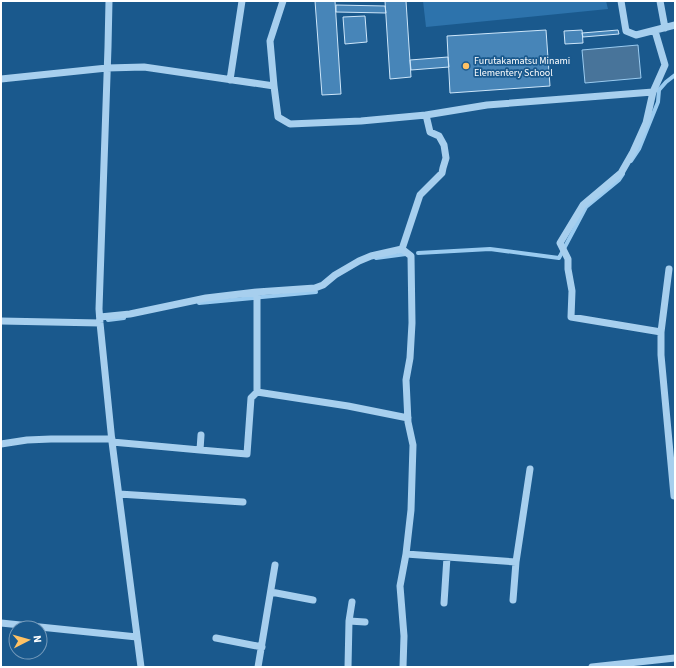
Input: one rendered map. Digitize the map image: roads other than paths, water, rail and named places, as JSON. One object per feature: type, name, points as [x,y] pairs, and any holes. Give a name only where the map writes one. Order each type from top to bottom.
[{"type":"street","points":[[109,1],[100,320],[112,441],[141,667]]},
{"type":"street","points":[[230,80],[242,1]]},
{"type":"street","points":[[283,1],[270,41],[278,117],[290,124],[361,121],[426,115],[487,105],[653,92]]},
{"type":"street","points":[[621,1],[626,31],[636,35],[675,25]]},
{"type":"street","points":[[660,1],[665,28]]},
{"type":"street","points":[[655,31],[665,65],[653,92],[646,124],[621,173],[583,205],[560,244],[568,259],[572,291],[571,317],[661,332]]},
{"type":"street","points":[[1,79],[107,68],[144,67],[274,86]]},
{"type":"street","points":[[402,249],[420,195],[442,173],[446,158],[444,145],[439,136],[430,132],[426,115]]},
{"type":"street","points":[[1,321],[100,320],[206,298],[257,292],[315,288],[323,285],[335,275],[359,261],[371,256],[402,249]]},
{"type":"street","points":[[402,249],[411,256],[412,323],[410,358],[406,380],[408,418],[413,445],[411,510],[406,554],[400,586],[404,636],[403,667]]},
{"type":"street","points":[[669,269],[661,332],[661,355],[675,496]]},
{"type":"street","points":[[1,444],[27,440],[51,439],[112,441],[247,454],[251,398],[257,392],[257,292]]},
{"type":"street","points":[[257,392],[348,406],[408,418]]},
{"type":"street","points":[[200,450],[202,434]]},
{"type":"street","points":[[513,600],[516,562],[530,469]]},
{"type":"street","points":[[119,494],[243,502]]},
{"type":"street","points":[[406,554],[516,562]]},
{"type":"street","points":[[444,603],[447,557]]},
{"type":"street","points":[[258,667],[275,565]]},
{"type":"street","points":[[271,592],[313,600]]},
{"type":"street","points":[[348,667],[349,621],[352,602]]},
{"type":"street","points":[[349,621],[365,622]]},
{"type":"street","points":[[1,623],[137,637]]},
{"type":"street","points":[[216,638],[262,647]]},
{"type":"street","points":[[592,667],[675,658]]},
{"type":"waterway","points":[[631,161],[639,149],[658,102],[659,90],[675,75]]},
{"type":"waterway","points":[[418,253],[490,249],[559,258],[586,207],[619,180],[623,174]]},
{"type":"waterway","points":[[376,258],[406,254]]},
{"type":"waterway","points":[[199,303],[316,292]]},
{"type":"waterway","points":[[108,320],[124,318]]},
{"type":"place","name":"Furutakamatsu Minami Elementery School","points":[[466,66]]}]
